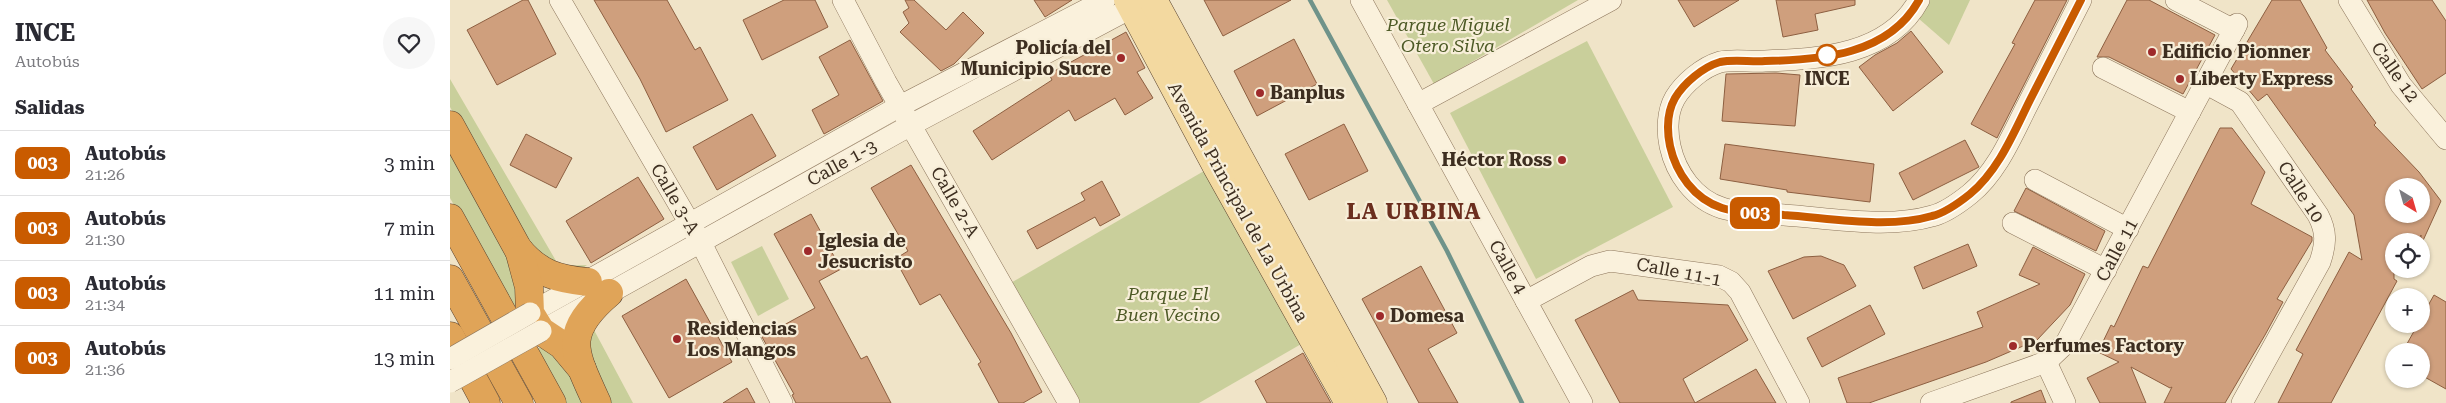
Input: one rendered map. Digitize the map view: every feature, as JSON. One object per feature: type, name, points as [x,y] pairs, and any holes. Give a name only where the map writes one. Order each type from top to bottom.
[{"type":"highway","points":[[450,125],[518,248],[530,262],[554,277],[599,288],[577,332],[577,358],[597,403]]},
{"type":"highway","points":[[450,218],[552,403]]},
{"type":"highway","points":[[518,248],[536,322],[562,345],[582,369]]},
{"type":"highway","points":[[450,279],[519,403]]},
{"type":"highway","points":[[450,336],[486,403]]},
{"type":"main road","name":"Avenida Principal de La Urbina","points":[[1140,2],[1217,166],[1349,403]]},
{"type":"main road","name":"Avenida Principal de La Urbina","points":[[1140,2],[1373,403]]},
{"type":"street","name":"Calle 3-A","points":[[560,0],[695,232],[782,403]]},
{"type":"street","name":"Calle 2-A","points":[[842,0],[1069,403]]},
{"type":"street","name":"Calle 1-3","points":[[536,322],[695,232],[900,106],[1105,0]]},
{"type":"street","name":"Calle 4","points":[[1361,0],[1582,403]]},
{"type":"street","points":[[1418,104],[1610,0]]},
{"type":"street","points":[[1919,0],[1901,24],[1878,41],[1855,51],[1790,60],[1720,62],[1688,81],[1675,98],[1668,119],[1669,140],[1674,162],[1684,181],[1703,198],[1722,208],[1746,212],[1868,221],[1914,220],[1934,216],[1971,193],[1998,162],[2081,0]]},
{"type":"street","name":"Calle 11","points":[[1931,403],[2046,362],[2066,343],[2235,27],[2176,0]]},
{"type":"street","name":"Calle 12","points":[[2350,0],[2401,85],[2446,139]]},
{"type":"street","name":"Calle 1-3","points":[[695,232],[911,125],[1140,2]]},
{"type":"street","points":[[2103,68],[2190,112]]},
{"type":"street","name":"Calle 10","points":[[2205,83],[2240,102],[2318,215],[2324,228],[2326,240],[2320,262],[2242,403]]},
{"type":"street","points":[[2035,180],[2128,229]]},
{"type":"street","points":[[2013,223],[2106,270]]},
{"type":"street","name":"Calle 11-1","points":[[1526,301],[1592,266],[1610,261],[1719,276],[1731,282],[1740,292],[1799,403]]},
{"type":"street","points":[[450,359],[536,322]]},
{"type":"street","points":[[450,382],[536,322]]},
{"type":"street","points":[[2046,362],[2065,403]]},
{"type":"green space","name":"Parque Miguel Otero Silva","points":[[1387,0],[1578,0],[1434,84]]},
{"type":"green space","points":[[1930,0],[1970,0],[1949,45],[1918,18]]},
{"type":"green space","name":"Héctor Ross","points":[[1587,41],[1673,207],[1536,279],[1450,113]]},
{"type":"green space","points":[[450,79],[559,266],[587,265],[579,270],[564,274],[549,269],[530,252],[450,107]]},
{"type":"green space","points":[[450,142],[511,252],[519,302],[512,308],[450,198]]},
{"type":"green space","name":"Parque El Buen Vecino","points":[[1204,171],[1303,343],[1199,403],[1077,403],[1009,284]]},
{"type":"green space","points":[[762,246],[789,299],[758,316],[731,262]]},
{"type":"green space","points":[[608,307],[594,330],[633,403],[609,403],[583,334]]},
{"type":"green space","points":[[546,344],[554,349],[586,403],[558,403],[530,353]]},
{"type":"building","points":[[523,0],[528,0],[556,54],[497,85],[467,30]]},
{"type":"building","points":[[594,0],[667,0],[695,50],[700,47],[728,100],[666,132],[640,79]]},
{"type":"building","points":[[784,0],[815,0],[828,27],[762,60],[743,20]]},
{"type":"building","points":[[905,0],[914,0],[946,30],[963,12],[984,33],[954,64],[941,71],[900,32],[909,23],[903,12],[909,8]]},
{"type":"building","points":[[1034,0],[1072,0],[1045,17]]},
{"type":"building","points":[[1204,0],[1291,0],[1223,36]]},
{"type":"building","points":[[1678,0],[1739,0],[1694,27]]},
{"type":"building","points":[[1776,0],[1855,0],[1855,5],[1815,14],[1818,30],[1783,37]]},
{"type":"building","points":[[2035,0],[2067,0],[1997,138],[1971,124],[2015,44],[2012,43]]},
{"type":"building","name":"Edificio Pionner","points":[[2127,0],[2149,0],[2215,35],[2183,94],[2109,57],[2097,57]]},
{"type":"building","points":[[2272,0],[2300,0],[2327,48],[2325,50],[2353,87],[2351,89],[2376,123],[2374,125],[2424,178],[2385,178],[2385,223],[2430,223],[2430,186],[2441,201],[2426,233],[2385,233],[2385,278],[2394,278],[2397,281],[2393,288],[2385,288],[2385,303],[2331,403],[2278,403],[2303,354],[2296,350],[2349,252],[2362,260],[2354,215],[2267,94],[2258,101],[2231,69]]},
{"type":"building","points":[[2367,0],[2432,0],[2446,21],[2446,73],[2422,89],[2385,33]]},
{"type":"building","points":[[1911,31],[1943,72],[1893,111],[1859,67],[1875,55],[1897,43]]},
{"type":"building","points":[[1126,32],[1145,68],[1137,72],[1153,98],[1125,115],[1115,98],[1075,121],[1069,110],[992,160],[973,131],[1052,80],[1049,74]]},
{"type":"building","points":[[1294,39],[1317,84],[1257,116],[1234,71]]},
{"type":"building","points":[[850,40],[883,101],[824,134],[812,110],[839,95],[819,57]]},
{"type":"building","points":[[1776,73],[1800,75],[1795,126],[1722,121],[1726,74]]},
{"type":"building","points":[[752,114],[776,156],[717,190],[693,147]]},
{"type":"building","points":[[1344,124],[1368,171],[1309,200],[1285,154]]},
{"type":"building","points":[[2220,128],[2232,128],[2265,172],[2251,204],[2312,237],[2312,241],[2277,299],[2283,302],[2225,403],[2164,403],[2172,387],[2170,388],[2131,367],[2146,403],[2100,403],[2087,378],[2119,362],[2098,352],[2111,325],[2114,327],[2143,266],[2148,268]]},
{"type":"building","points":[[526,134],[572,158],[556,188],[510,165]]},
{"type":"building","points":[[1965,140],[1979,167],[1913,200],[1899,173]]},
{"type":"building","points":[[1725,144],[1874,164],[1870,202],[1787,192],[1787,190],[1720,179]]},
{"type":"building","points":[[911,165],[1011,333],[1042,392],[1023,403],[999,403],[978,364],[981,362],[940,294],[920,305],[895,259],[908,251],[871,188]]},
{"type":"building","points":[[638,177],[664,219],[591,263],[566,221]]},
{"type":"building","points":[[1102,181],[1120,215],[1100,226],[1095,217],[1037,249],[1027,231],[1085,200],[1081,193]]},
{"type":"building","points":[[2026,188],[2105,231],[2096,251],[2014,211]]},
{"type":"building","points":[[811,214],[841,269],[819,281],[861,359],[867,356],[891,403],[796,403],[792,395],[794,394],[762,337],[815,308],[774,234]]},
{"type":"building","points":[[1968,244],[1977,266],[1923,289],[1914,267]]},
{"type":"building","points":[[2033,247],[2085,274],[2070,305],[2037,340],[1986,362],[1869,403],[1847,403],[1838,378],[1983,327],[1977,312],[2040,284],[2019,275]]},
{"type":"building","points":[[1821,256],[1844,265],[1856,286],[1793,319],[1768,271],[1804,257]]},
{"type":"building","points":[[1421,266],[1457,333],[1428,349],[1458,403],[1419,403],[1362,299]]},
{"type":"building","name":"Residencias Los Mangos","points":[[686,279],[732,362],[669,398],[622,316]]},
{"type":"building","points":[[1633,290],[1638,300],[1728,305],[1748,340],[1683,379],[1695,403],[1620,403],[1575,320]]},
{"type":"building","points":[[2434,295],[2446,302],[2446,389],[2430,380],[2430,343],[2407,343],[2413,333],[2430,333],[2430,302]]},
{"type":"building","points":[[1870,305],[1885,334],[1822,367],[1807,338]]},
{"type":"building","points":[[1303,353],[1331,403],[1267,403],[1255,381]]},
{"type":"building","points":[[1756,369],[1776,403],[1695,403]]},
{"type":"building","points":[[747,388],[755,403],[723,403]]},
{"type":"building","points":[[2041,390],[2046,403],[2011,403],[2011,402]]},
{"type":"waterway","points":[[1310,0],[1447,251],[1522,403]]},
{"type":"bus line","name":"003","points":[[1919,0],[1915,9],[1901,24],[1878,41],[1855,51],[1790,60],[1720,62],[1688,81],[1675,98],[1668,119],[1669,140],[1674,162],[1684,181],[1703,198],[1722,208],[1746,212],[1868,221],[1914,220],[1934,216],[1971,193],[1998,162],[2081,0]]},
{"type":"place","name":"Edificio Pionner","points":[[2152,52]]},
{"type":"place","name":"INCE","points":[[1827,55]]},
{"type":"place","name":"Policía del Municipio Sucre","points":[[1121,58]]},
{"type":"place","name":"Liberty Express","points":[[2180,79]]},
{"type":"place","name":"Banplus","points":[[1260,93]]},
{"type":"place","name":"Héctor Ross","points":[[1562,160]]},
{"type":"place","name":"Iglesia de Jesucristo","points":[[808,251]]},
{"type":"place","name":"Domesa","points":[[1380,316]]},
{"type":"place","name":"Residencias Los Mangos","points":[[677,339]]},
{"type":"place","name":"Perfumes Factory","points":[[2013,346]]},
{"type":"district","name":"LA URBINA","points":[[1414,211]]}]
